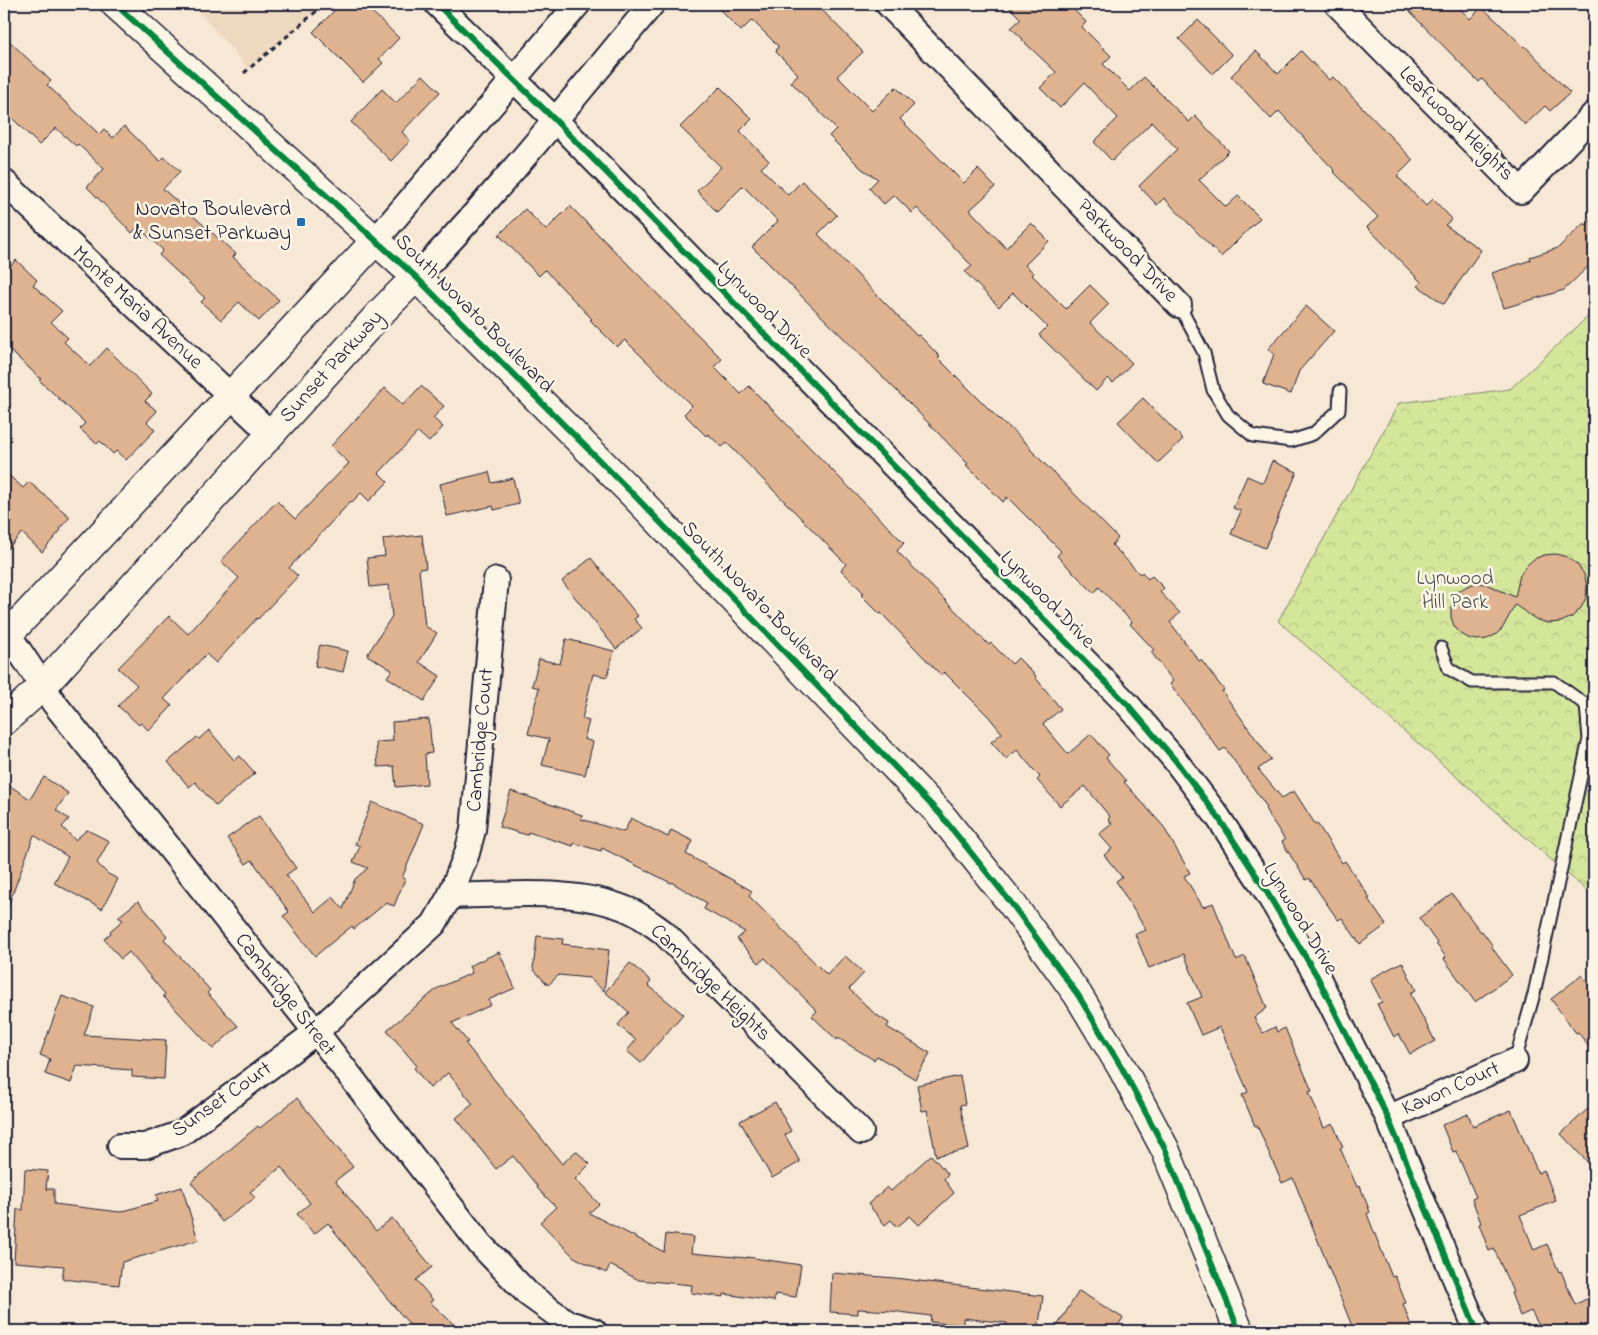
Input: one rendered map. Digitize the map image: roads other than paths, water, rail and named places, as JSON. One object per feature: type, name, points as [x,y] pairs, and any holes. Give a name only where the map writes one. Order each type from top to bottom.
[{"type":"main road","name":"South Novato Boulevard","points":[[115,4],[416,277],[634,495],[940,814],[1012,904],[1078,996],[1122,1068],[1165,1149],[1239,1331]]},
{"type":"main road","points":[[5,634],[376,240]]},
{"type":"main road","name":"Sunset Parkway","points":[[4,721],[42,686],[416,277]]},
{"type":"street","name":"Lynwood Drive","points":[[437,4],[556,120],[1128,705],[1175,760],[1218,817],[1260,881],[1307,960],[1388,1118],[1477,1331]]},
{"type":"street","points":[[376,240],[578,4]]},
{"type":"street","name":"Sunset Parkway","points":[[416,277],[448,244],[556,120],[652,4]]},
{"type":"street","name":"Parkwood Drive","points":[[888,4],[1179,305]]},
{"type":"street","name":"Leafwood Heights","points":[[1337,4],[1521,190],[1594,114]]},
{"type":"street","name":"Monte Maria Avenue","points":[[4,182],[271,434]]},
{"type":"street","name":"Cambridge Court","points":[[450,896],[467,853],[473,830],[496,580]]},
{"type":"street","name":"Cambridge Street","points":[[5,634],[60,711],[316,1032],[480,1244],[528,1294],[568,1323],[594,1331]]},
{"type":"street","name":"Cambridge Heights","points":[[450,896],[555,894],[592,898],[632,911],[663,932],[860,1132]]},
{"type":"street","points":[[316,1032],[434,924],[450,896]]},
{"type":"street","name":"Sunset Court","points":[[120,1146],[145,1146],[182,1133],[316,1032]]},
{"type":"street","name":"Kavon Court","points":[[1388,1118],[1515,1061]]},
{"type":"lane","name":"Parkwood Drive","points":[[1179,305],[1204,353],[1213,390],[1228,415],[1253,436],[1291,441],[1312,434],[1339,410],[1340,391]]},
{"type":"lane","points":[[1441,648],[1449,669],[1472,682],[1554,682],[1586,705],[1589,738],[1534,994],[1515,1061]]},
{"type":"place","name":"Novato Boulevard & Sunset Parkway","points":[[301,222]]},
{"type":"park label","name":"Lynwood Hill Park","points":[[1455,591]]}]
